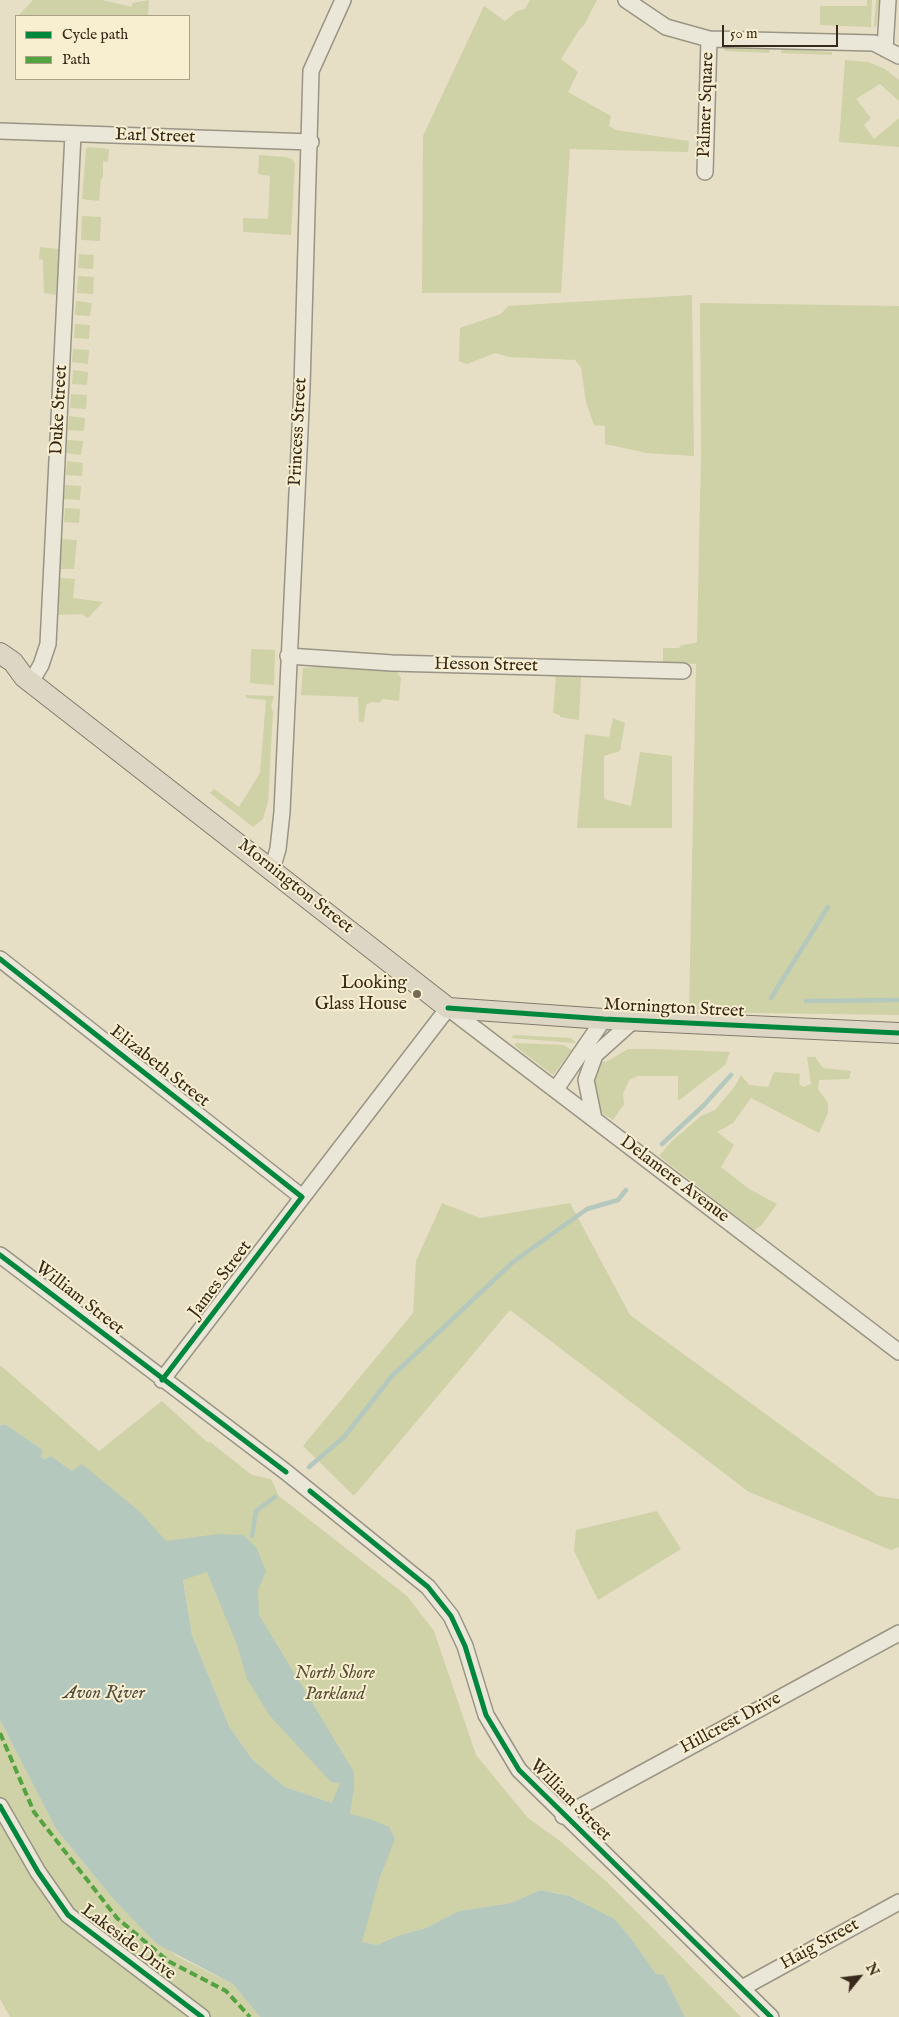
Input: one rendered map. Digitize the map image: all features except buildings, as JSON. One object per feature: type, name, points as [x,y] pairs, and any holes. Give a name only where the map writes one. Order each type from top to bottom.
[{"type":"main road","name":"Mornington Street","points":[[0,653],[13,662],[31,682],[448,1008],[604,1019],[899,1033]]},
{"type":"street","name":"Princess Street","points":[[272,869],[278,849],[282,812],[302,387],[311,71],[343,0]]},
{"type":"street","points":[[626,0],[666,27],[709,39],[874,43],[899,56]]},
{"type":"street","points":[[885,48],[888,0]]},
{"type":"street","name":"Palmer Square","points":[[705,172],[709,39]]},
{"type":"street","name":"Earl Street","points":[[0,131],[310,142]]},
{"type":"street","name":"Duke Street","points":[[31,682],[41,665],[48,644],[73,134]]},
{"type":"street","name":"Hesson Street","points":[[288,656],[392,663],[683,671]]},
{"type":"street","name":"Elizabeth Street","points":[[0,959],[302,1197]]},
{"type":"street","name":"Delamere Avenue","points":[[448,1008],[899,1352]]},
{"type":"street","name":"James Street","points":[[162,1380],[448,1008]]},
{"type":"street","points":[[556,1090],[604,1019]]},
{"type":"street","points":[[594,1119],[586,1080],[595,1055],[634,1020]]},
{"type":"street","name":"William Street","points":[[0,1255],[162,1380],[286,1472],[428,1587],[451,1616],[465,1646],[486,1715],[504,1749],[519,1770],[563,1816],[771,2017]]},
{"type":"street","name":"Hillcrest Drive","points":[[563,1816],[899,1634]]},
{"type":"street","name":"Lakeside Drive","points":[[0,1806],[38,1872],[68,1915],[202,2017]]},
{"type":"street","name":"Haig Street","points":[[742,1988],[899,1902]]},
{"type":"green space","points":[[33,0],[102,0],[132,7],[132,3],[149,0],[148,15],[19,15]]},
{"type":"green space","points":[[530,0],[597,0],[584,25],[561,59],[578,72],[568,92],[611,116],[609,126],[616,130],[689,141],[688,152],[570,149],[561,293],[422,293],[423,136],[484,6],[505,21],[517,11],[525,9]]},
{"type":"green space","points":[[867,0],[872,0],[871,27],[820,25],[820,6],[867,6]]},
{"type":"green space","points":[[876,0],[880,0],[876,27],[874,26]]},
{"type":"green space","points":[[724,48],[770,48],[769,53],[725,51]]},
{"type":"green space","points":[[781,49],[832,52],[832,55],[781,53]]},
{"type":"green space","points":[[845,60],[868,62],[885,69],[899,80],[899,101],[880,84],[856,99],[871,118],[864,125],[874,139],[899,118],[899,147],[839,142]]},
{"type":"green space","points":[[88,147],[109,149],[108,162],[103,161],[103,178],[101,179],[99,201],[82,199],[86,149]]},
{"type":"green space","points":[[259,155],[285,157],[292,159],[295,164],[291,235],[243,232],[243,218],[268,219],[270,176],[258,174]]},
{"type":"green space","points":[[82,216],[101,217],[100,241],[81,240]]},
{"type":"green space","points":[[40,247],[59,249],[56,295],[44,293],[43,260],[39,259]]},
{"type":"green space","points":[[79,254],[94,255],[93,269],[78,268]]},
{"type":"green space","points":[[78,276],[94,277],[93,294],[77,293]]},
{"type":"green space","points":[[692,295],[694,456],[647,453],[605,444],[605,426],[594,425],[586,402],[581,368],[575,360],[509,357],[495,353],[467,364],[459,361],[460,328],[501,314],[508,306]]},
{"type":"green space","points":[[76,301],[92,303],[90,316],[75,315]]},
{"type":"green space","points":[[700,303],[899,306],[899,1015],[689,1012],[696,664],[663,662],[663,648],[679,648],[681,645],[696,643],[697,641],[701,455]]},
{"type":"green space","points":[[75,324],[90,325],[89,339],[74,338]]},
{"type":"green space","points":[[73,349],[89,350],[88,364],[72,362]]},
{"type":"green space","points":[[73,370],[88,372],[87,385],[72,384]]},
{"type":"green space","points":[[71,394],[87,395],[86,409],[70,408]]},
{"type":"green space","points":[[69,416],[85,418],[84,431],[68,430]]},
{"type":"green space","points":[[67,440],[83,441],[81,455],[66,453]]},
{"type":"green space","points":[[67,461],[83,463],[82,476],[66,475]]},
{"type":"green space","points":[[65,485],[81,486],[80,500],[64,499]]},
{"type":"green space","points":[[65,508],[80,509],[79,523],[64,522]]},
{"type":"green space","points":[[61,539],[77,540],[74,569],[60,569]]},
{"type":"green space","points":[[60,578],[75,579],[73,598],[103,602],[88,618],[82,614],[58,615]]},
{"type":"green space","points":[[251,649],[275,650],[274,685],[250,683]]},
{"type":"green space","points":[[326,666],[396,671],[401,678],[399,701],[383,699],[379,703],[371,702],[366,705],[364,722],[359,722],[358,697],[301,695],[303,668]]},
{"type":"green space","points":[[556,675],[581,677],[579,720],[560,717],[560,715],[553,713]]},
{"type":"green space","points":[[246,695],[274,696],[271,706],[273,712],[268,802],[263,819],[253,827],[210,793],[214,789],[239,807],[260,773],[266,700],[246,698]]},
{"type":"green space","points":[[613,718],[625,723],[620,751],[604,756],[604,799],[631,806],[640,752],[672,756],[672,828],[577,828],[585,734],[609,737]]},
{"type":"green space","points":[[515,1035],[571,1038],[576,1043],[511,1038]]},
{"type":"green space","points":[[515,1043],[563,1045],[572,1050],[553,1075],[515,1046]]},
{"type":"green space","points":[[628,1049],[730,1052],[725,1065],[678,1101],[678,1076],[638,1076],[629,1080],[623,1094],[624,1104],[613,1120],[603,1114],[597,1104],[593,1079],[600,1061],[606,1062]]},
{"type":"green space","points":[[807,1057],[815,1057],[823,1068],[851,1071],[849,1079],[819,1080],[818,1089],[828,1103],[828,1113],[819,1133],[751,1098],[733,1123],[717,1132],[734,1145],[721,1167],[749,1189],[777,1204],[761,1226],[754,1230],[659,1156],[672,1141],[701,1116],[715,1110],[735,1086],[741,1075],[749,1085],[768,1087],[774,1072],[800,1074],[799,1084],[803,1087],[811,1084]]},
{"type":"green space","points":[[442,1203],[480,1218],[570,1203],[630,1315],[878,1496],[899,1499],[899,1547],[891,1550],[749,1492],[510,1310],[354,1496],[303,1446],[413,1313],[416,1261]]},
{"type":"green space","name":"North Shore Parkland","points":[[0,1365],[99,1451],[162,1401],[208,1443],[210,1442],[252,1475],[271,1479],[279,1496],[407,1596],[434,1631],[476,1755],[528,1818],[560,1841],[607,1882],[741,2017],[685,2017],[664,1975],[656,1975],[630,1937],[614,1920],[571,1896],[540,1890],[511,1903],[459,1911],[426,1928],[397,1936],[377,1945],[361,1942],[380,1877],[370,1819],[350,1815],[332,1803],[285,1787],[252,1759],[229,1726],[192,1635],[183,1578],[72,1471],[51,1456],[45,1459],[41,1457],[43,1450],[5,1424],[0,1426]]},
{"type":"green space","points":[[657,1511],[681,1549],[598,1600],[574,1551],[576,1530]]},
{"type":"green space","points":[[0,1720],[56,1829],[115,1901],[135,1921],[178,1957],[233,1984],[260,2017],[10,2017],[0,1999]]},
{"type":"water","name":"Avon River","points":[[5,1424],[43,1450],[41,1457],[44,1459],[51,1456],[72,1471],[82,1464],[140,1512],[166,1541],[218,1534],[243,1535],[256,1547],[266,1571],[258,1590],[259,1615],[354,1772],[354,1788],[350,1814],[370,1819],[389,1827],[395,1839],[380,1877],[362,1942],[377,1945],[397,1936],[426,1928],[459,1911],[511,1903],[540,1890],[570,1896],[614,1919],[630,1937],[656,1974],[664,1975],[685,2017],[260,2017],[233,1984],[157,1944],[115,1901],[56,1829],[0,1720],[0,1426]],"holes":[[[207,1572],[237,1645],[247,1679],[270,1716],[331,1782],[340,1783],[332,1803],[285,1787],[252,1759],[229,1726],[192,1635],[183,1580]]]},
{"type":"waterway","points":[[771,998],[828,907]]},
{"type":"waterway","points":[[806,1001],[899,1000]]},
{"type":"waterway","points":[[662,1144],[704,1105],[731,1075]]},
{"type":"waterway","points":[[309,1467],[344,1437],[392,1376],[513,1262],[587,1209],[618,1200],[626,1190]]},
{"type":"waterway","points":[[252,1536],[256,1511],[275,1497]]},
{"type":"marked path","points":[[0,1733],[34,1812],[117,1918],[168,1961],[226,1991],[250,2017]]},
{"type":"cycle path","points":[[0,959],[302,1197],[162,1380]]},
{"type":"cycle path","points":[[448,1008],[604,1019],[899,1033]]},
{"type":"cycle path","points":[[0,1255],[286,1472]]},
{"type":"cycle path","points":[[310,1491],[428,1587],[451,1616],[465,1646],[486,1715],[519,1770],[771,2017]]},
{"type":"cycle path","points":[[0,1806],[38,1872],[68,1915],[202,2017]]},
{"type":"place","name":"Looking Glass House","points":[[417,994]]}]
